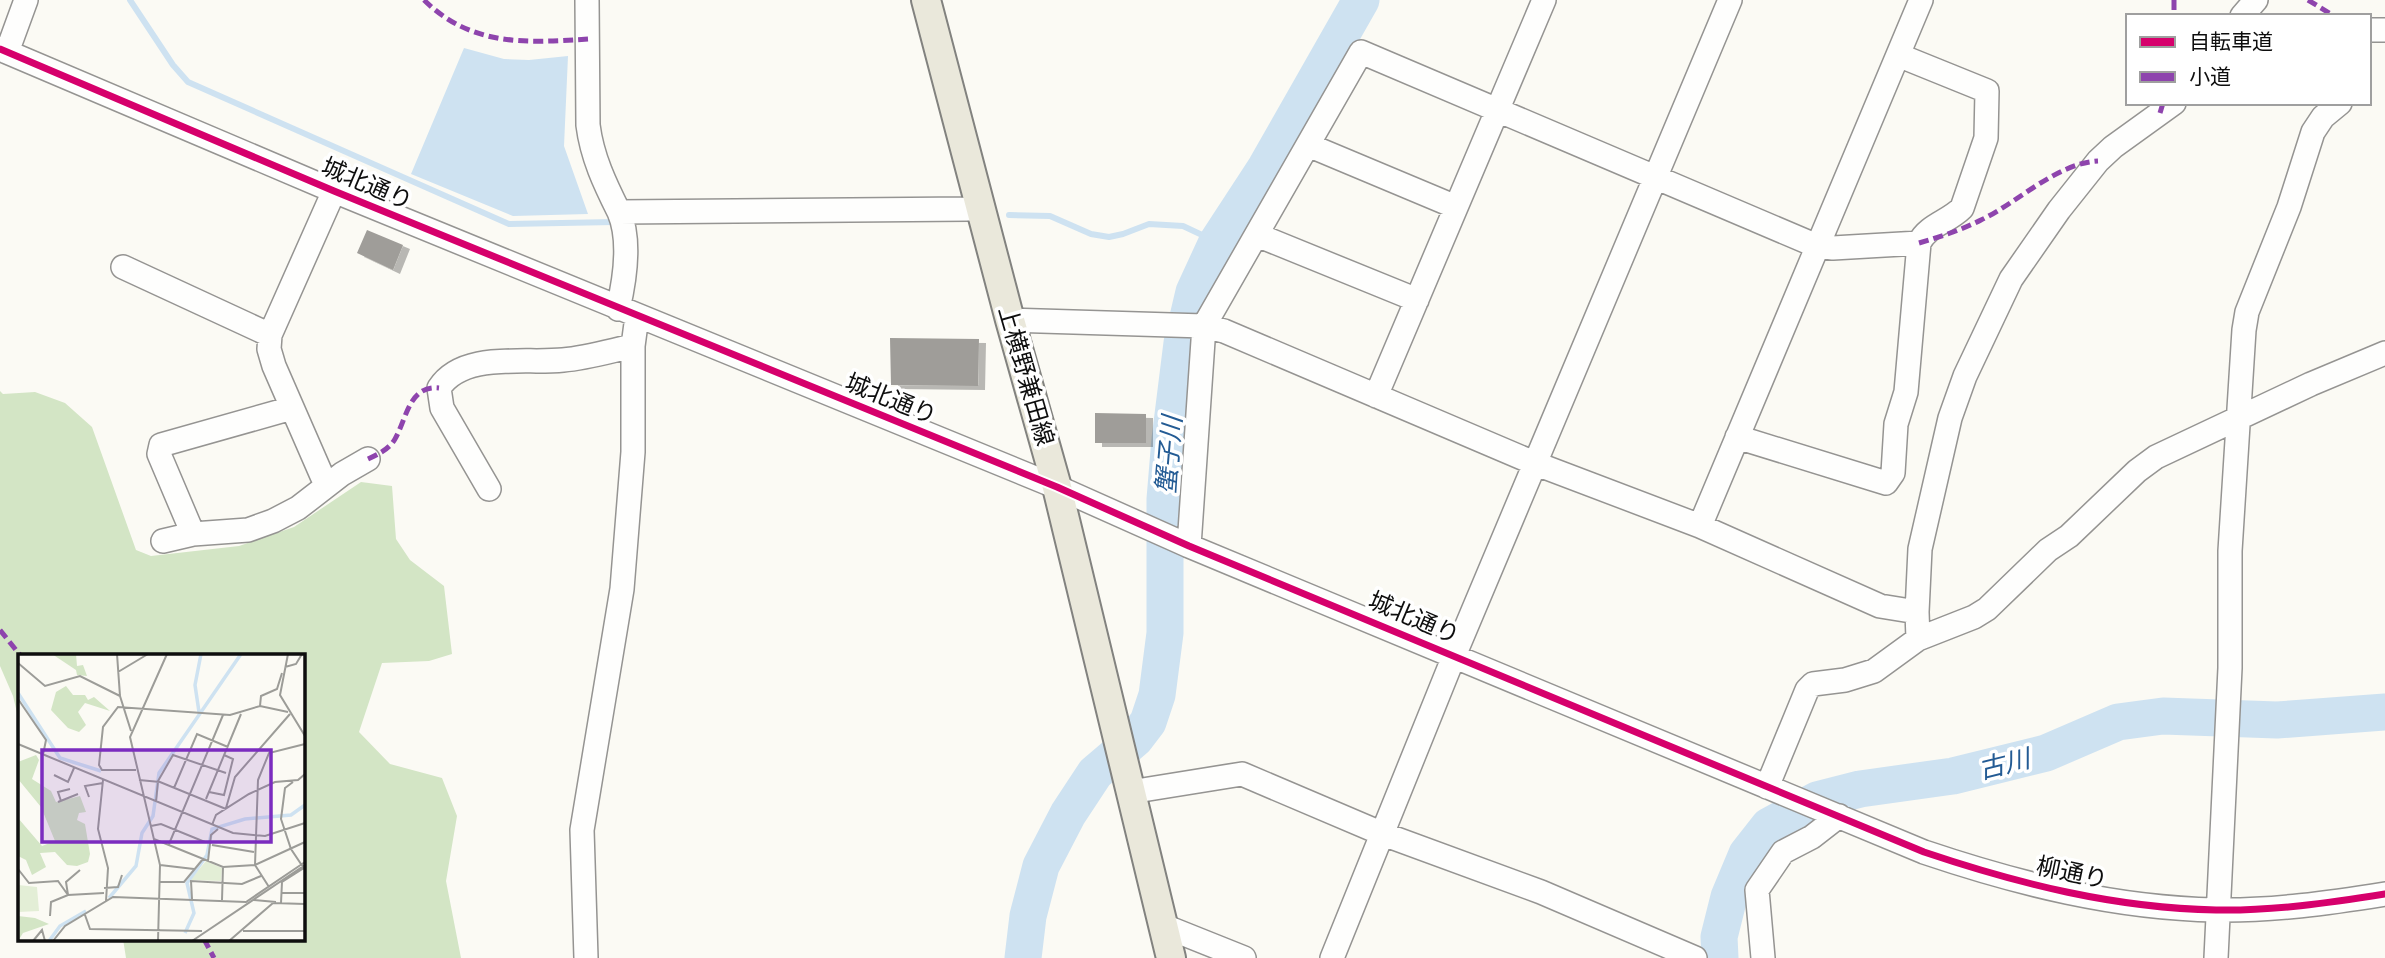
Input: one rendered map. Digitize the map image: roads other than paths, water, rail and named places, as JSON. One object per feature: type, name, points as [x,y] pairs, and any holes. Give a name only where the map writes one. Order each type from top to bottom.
[{"type":"main road","name":"上横野兼田線","points":[[926,0],[1057,487],[1171,958]]},
{"type":"street","points":[[4,51],[26,0]]},
{"type":"street","points":[[586,958],[582,830],[622,589],[633,452],[633,346],[622,290],[625,233],[619,212],[596,163],[587,125],[587,0]]},
{"type":"street","points":[[1376,396],[1545,0]]},
{"type":"street","points":[[1332,958],[1534,463],[1730,0]]},
{"type":"street","points":[[1700,526],[1921,0]]},
{"type":"street","points":[[2244,14],[2256,0]]},
{"type":"street","name":"城北通り","points":[[4,51],[334,191],[1057,487],[1185,544],[1771,789]]},
{"type":"street","points":[[1185,544],[1204,326],[1361,52],[1817,246],[1919,243]]},
{"type":"street","points":[[1737,436],[1886,483],[1893,473],[1896,424],[1906,392],[1919,243],[1930,228],[1955,215],[1962,208],[1986,138],[1987,91],[1898,55]]},
{"type":"street","points":[[1918,639],[1920,549],[1950,418],[1965,376],[2001,298],[2011,279],[2059,210],[2098,161],[2171,105]]},
{"type":"street","points":[[2217,958],[2230,668],[2230,551],[2244,330],[2313,132],[2323,117],[2338,105]]},
{"type":"street","points":[[1308,145],[1457,207]]},
{"type":"street","points":[[329,483],[322,476],[269,349],[270,335],[334,191]]},
{"type":"street","points":[[619,212],[980,207]]},
{"type":"street","points":[[1257,235],[1417,300]]},
{"type":"street","points":[[123,267],[270,335]]},
{"type":"street","points":[[1010,320],[1204,326],[1224,331],[1534,463],[1700,526],[1880,606],[1917,612]]},
{"type":"street","points":[[489,489],[442,408],[439,388],[446,377],[459,370],[489,363],[560,361],[633,346]]},
{"type":"street","points":[[1771,789],[1807,690],[1813,684],[1845,680],[1874,671],[1918,639],[1974,617],[1987,609],[2049,550],[2069,536],[2137,471],[2156,457],[2311,384],[2385,353]]},
{"type":"street","points":[[193,534],[159,454],[161,446],[292,408]]},
{"type":"street","points":[[163,541],[193,534],[248,530],[273,521],[298,508],[329,483],[368,459]]},
{"type":"street","points":[[1127,780],[1242,774],[1383,834],[1541,892],[1695,958]]},
{"type":"street","name":"柳通り","points":[[1771,789],[1924,852],[1988,873],[2096,899],[2218,910],[2323,904],[2385,894]]},
{"type":"street","points":[[1763,958],[1757,890],[1783,852],[1812,837],[1837,815]]},
{"type":"street","points":[[1164,926],[1244,958]]},
{"type":"water","points":[[464,48],[504,59],[529,60],[568,56],[564,146],[588,214],[513,216],[411,174]]},
{"type":"waterway","points":[[130,0],[173,65],[188,82],[509,224],[614,222]]},
{"type":"waterway","name":"蟹子川","points":[[1023,958],[1028,916],[1041,866],[1068,814],[1095,773],[1135,739],[1148,722],[1157,695],[1165,633],[1165,499],[1170,439],[1182,343],[1194,292],[1217,242],[1266,167],[1361,0]]},
{"type":"waterway","points":[[1009,215],[1050,216],[1091,234],[1109,237],[1149,224],[1183,226],[1217,242]]},
{"type":"waterway","name":"古川","points":[[1720,958],[1719,937],[1729,897],[1747,854],[1769,826],[1817,800],[1860,789],[1953,776],[2046,753],[2118,722],[2163,716],[2277,720],[2385,712]]}]
